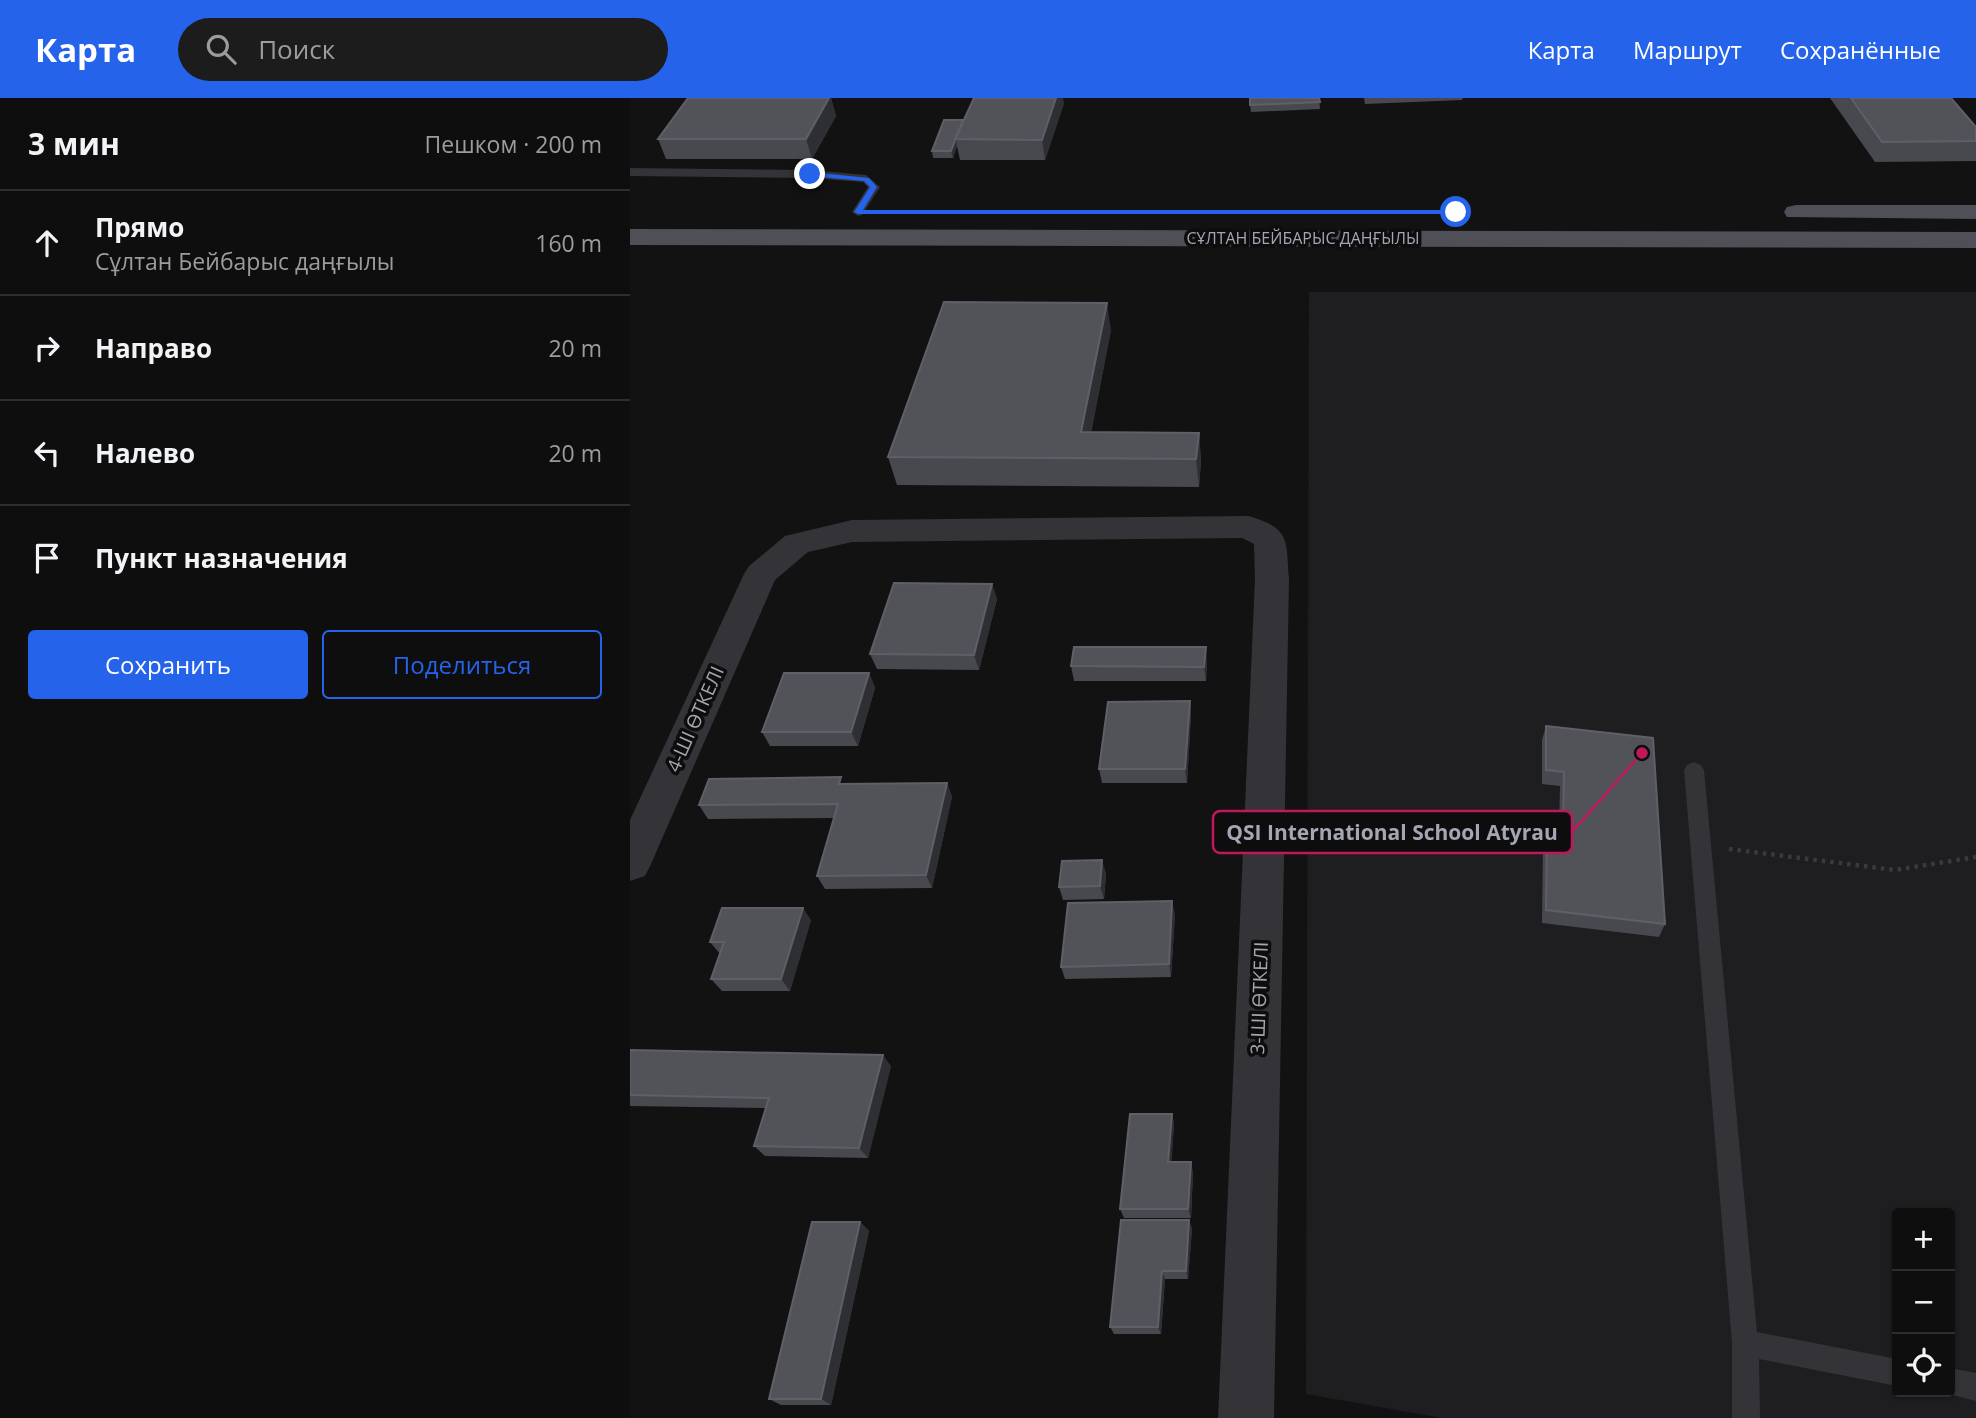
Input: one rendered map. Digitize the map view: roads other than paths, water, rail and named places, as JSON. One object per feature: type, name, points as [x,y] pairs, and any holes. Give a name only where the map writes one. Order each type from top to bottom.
[{"type":"main road","points":[[831,212],[886,212]]},
{"type":"main road","points":[[1771,212],[1976,212]]},
{"type":"main road","name":"СҰЛТАН БЕЙБАРЫС ДАҢҒЫЛЫ","points":[[630,237],[1976,240]]},
{"type":"street","name":"3-ШІ ӨТКЕЛІ","points":[[761,574],[797,544],[852,531],[1248,527],[1269,539],[1272,579],[1246,1418]]},
{"type":"street","name":"4-ШІ ӨТКЕЛІ","points":[[630,864],[761,574]]},
{"type":"lane","points":[[630,172],[810,174],[866,179],[874,187],[858,212]]},
{"type":"lane","points":[[1694,770],[1745,1343],[1746,1418]]},
{"type":"lane","points":[[1745,1343],[1892,1371]]},
{"type":"lane","points":[[1955,1383],[1976,1387]]},
{"type":"place","name":"QSI International School Atyrau","points":[[1642,753]]}]
